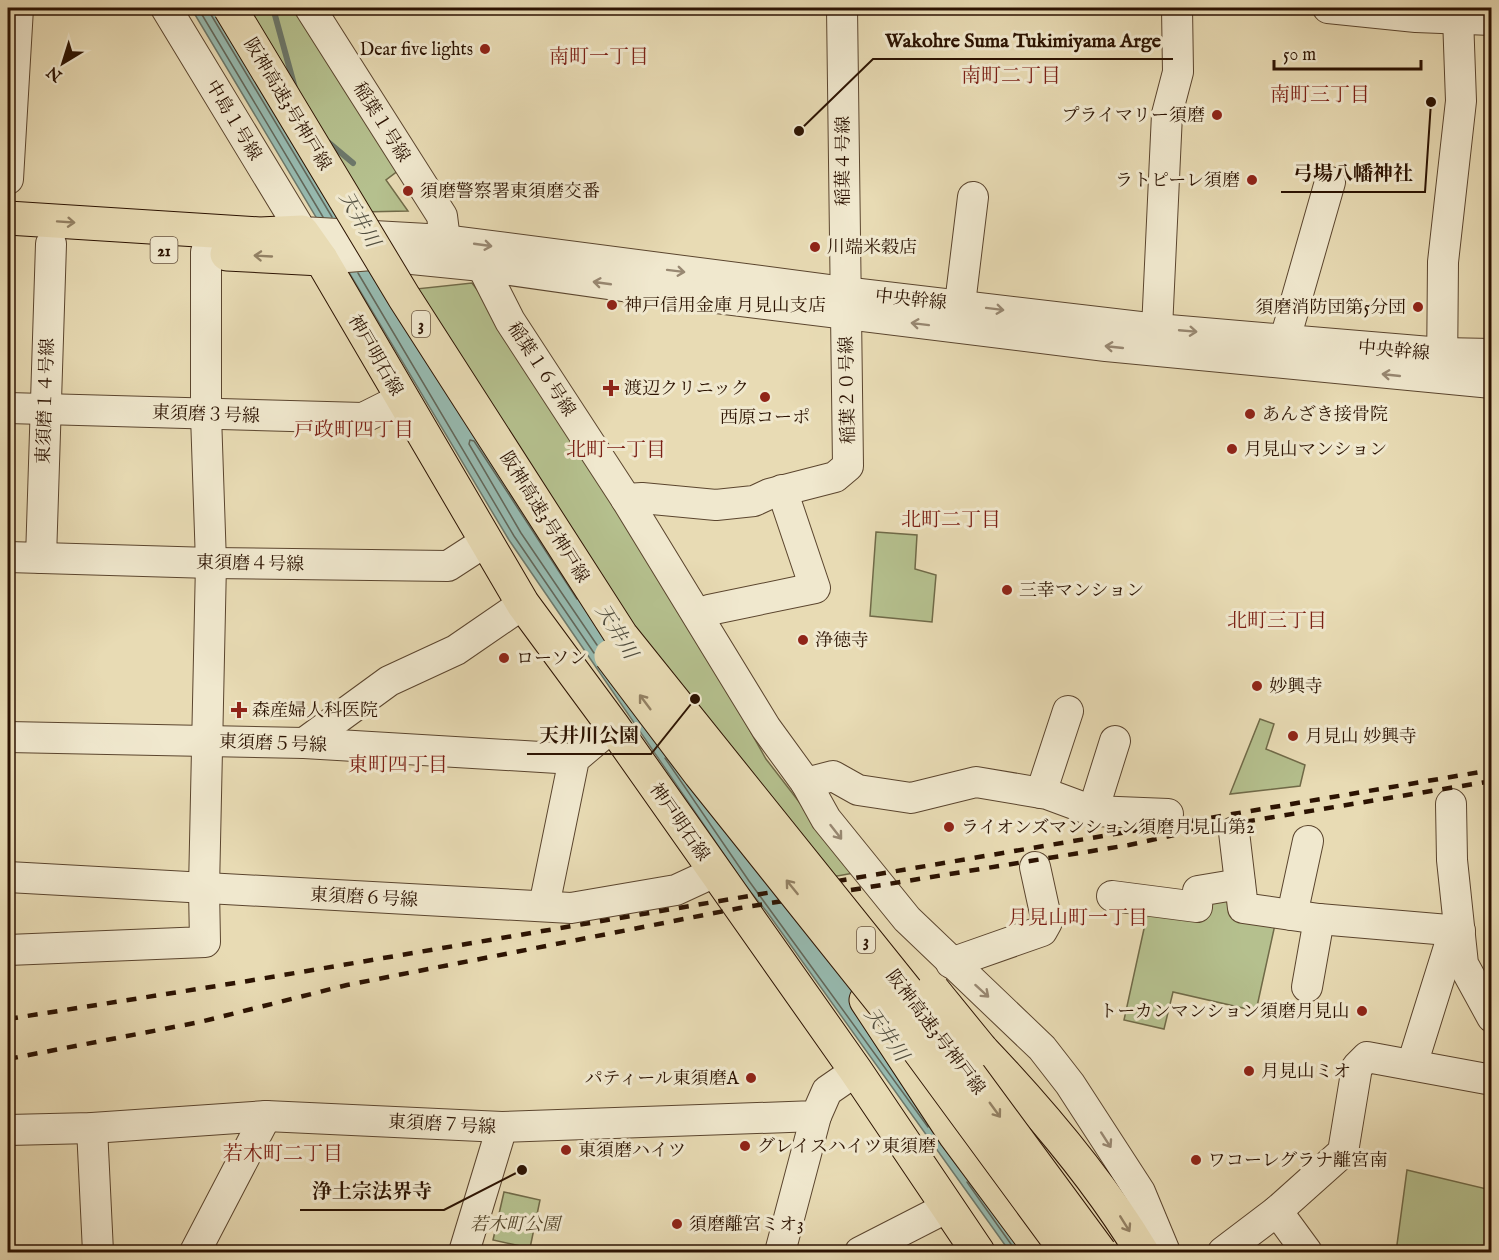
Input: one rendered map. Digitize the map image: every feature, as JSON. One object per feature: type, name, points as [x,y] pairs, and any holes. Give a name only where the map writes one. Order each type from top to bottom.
[{"type":"main road","name":"阪神高速3号神戸線","points":[[214,8],[334,202],[549,566],[644,701],[898,1022],[1067,1252]]},
{"type":"main road","name":"阪神高速3号神戸線","points":[[230,8],[404,297],[621,635],[918,1005],[1100,1252]]},
{"type":"main road","name":"21","points":[[8,218],[260,234],[318,241]]},
{"type":"main road","name":"21","points":[[8,241],[206,252],[318,241]]},
{"type":"main road","name":"神戸明石線","points":[[318,241],[401,399],[522,604],[613,726],[856,1071],[978,1252]]},
{"type":"main road","points":[[621,635],[767,784],[981,1049],[1020,1090],[1113,1208],[1142,1252]]},
{"type":"main road","points":[[814,914],[893,1044],[955,1135],[1042,1252]]},
{"type":"main road","points":[[1084,1252],[1117,1252]]},
{"type":"street","points":[[8,178],[18,8]]},
{"type":"street","name":"中島１号線","points":[[166,8],[286,208],[318,241]]},
{"type":"street","name":"稲葉１号線","points":[[310,8],[442,216],[445,240]]},
{"type":"street","name":"稲葉４号線","points":[[842,8],[845,303]]},
{"type":"street","points":[[1157,329],[1167,114],[1178,72],[1177,8]]},
{"type":"street","points":[[1328,8],[1416,17],[1459,12],[1491,20]]},
{"type":"street","points":[[1442,367],[1443,262],[1461,101],[1459,12]]},
{"type":"street","points":[[1285,339],[1330,182]]},
{"type":"street","points":[[960,304],[973,197]]},
{"type":"street","name":"中央幹線","points":[[367,244],[445,240],[1106,346],[1442,367],[1491,354]]},
{"type":"street","points":[[318,241],[367,244]]},
{"type":"street","name":"東須磨１４号線","points":[[41,558],[51,244]]},
{"type":"street","name":"中央幹線","points":[[367,244],[482,266],[650,291],[845,303],[960,304],[1157,329],[1285,339],[1442,367],[1491,383]]},
{"type":"street","points":[[8,950],[205,942],[204,889],[211,563],[206,415],[206,252]]},
{"type":"street","name":"稲葉１６号線","points":[[482,266],[510,321],[626,498],[772,738],[806,783],[826,819],[907,919],[1042,1048],[1070,1084],[1140,1192],[1165,1252]]},
{"type":"street","name":"稲葉２０号線","points":[[782,490],[835,477],[848,466],[845,303]]},
{"type":"street","name":"東須磨３号線","points":[[8,408],[363,418],[401,399]]},
{"type":"street","points":[[626,498],[716,506],[754,501],[782,490],[815,588],[709,610],[699,617]]},
{"type":"street","name":"東須磨４号線","points":[[8,557],[211,563],[448,566],[485,542]]},
{"type":"street","points":[[304,743],[389,681],[456,650],[522,604]]},
{"type":"street","points":[[1041,793],[1068,711]]},
{"type":"street","points":[[544,906],[574,759],[613,726]]},
{"type":"street","name":"東須磨５号線","points":[[8,738],[304,743],[574,759]]},
{"type":"street","points":[[1093,811],[1114,741]]},
{"type":"street","points":[[806,783],[833,776],[858,790],[911,798],[976,782],[1041,793],[1093,811],[1168,814]]},
{"type":"street","points":[[1451,804],[1457,931],[1463,964],[1491,1017]]},
{"type":"street","points":[[1234,832],[1243,909],[1457,931]]},
{"type":"street","points":[[1307,987],[1305,917],[1308,842]]},
{"type":"street","points":[[951,963],[1042,931],[1047,922],[1035,867]]},
{"type":"street","name":"東須磨６号線","points":[[8,877],[571,908],[676,890],[714,872]]},
{"type":"street","points":[[1112,896],[1197,907],[1198,891],[1240,884]]},
{"type":"street","points":[[1412,1065],[1457,931]]},
{"type":"street","points":[[1222,1252],[1277,1211],[1344,1152],[1357,1067],[1367,1056],[1491,1080]]},
{"type":"street","points":[[780,1252],[816,1116],[827,1091],[856,1071]]},
{"type":"street","points":[[195,1252],[266,1116]]},
{"type":"street","name":"東須磨７号線","points":[[8,1130],[92,1128],[266,1116],[502,1127],[816,1116]]},
{"type":"street","points":[[464,1252],[502,1127]]},
{"type":"street","points":[[92,1128],[98,1252]]},
{"type":"street","points":[[860,1252],[948,1207]]},
{"type":"street","points":[[1277,1211],[1307,1252]]},
{"type":"green space","points":[[233,8],[296,8],[399,170],[386,180],[408,211],[360,212]]},
{"type":"green space","points":[[472,283],[495,313],[691,626],[766,759],[854,873],[787,885],[397,291]]},
{"type":"green space","points":[[876,532],[917,535],[915,569],[936,575],[932,622],[870,616]]},
{"type":"green space","points":[[1260,719],[1274,724],[1266,749],[1305,765],[1300,786],[1230,794]]},
{"type":"green space","points":[[1235,891],[1276,920],[1256,1011],[1173,992],[1164,1029],[1124,1020],[1149,906]]},
{"type":"green space","points":[[1407,1170],[1491,1190],[1491,1252],[1396,1252]]},
{"type":"green space","name":"若木町公園","points":[[504,1192],[540,1200],[530,1248],[493,1240]]},
{"type":"water","name":"天井川","points":[[191,8],[231,8],[358,212],[1051,1252],[1010,1252],[767,912],[745,885],[509,540]]},
{"type":"waterway","points":[[273,8],[295,88]]},
{"type":"waterway","points":[[328,142],[353,163]]},
{"type":"railway","points":[[8,1019],[248,981],[1492,770]]},
{"type":"railway","points":[[8,1059],[200,1022],[347,985],[740,908],[1129,845],[1201,829],[1492,781]]},
{"type":"place","name":"Dear five lights","points":[[485,49]]},
{"type":"place","name":"弓場八幡神社","points":[[1431,102]]},
{"type":"place","name":"プライマリー須磨","points":[[1217,115]]},
{"type":"place","name":"Wakohre Suma Tukimiyama Arge","points":[[799,131]]},
{"type":"place","name":"ラトピーレ須磨","points":[[1252,180]]},
{"type":"place","name":"須磨警察署東須磨交番","points":[[408,191]]},
{"type":"place","name":"川端米穀店","points":[[815,247]]},
{"type":"place","name":"神戸信用金庫 月見山支店","points":[[612,305]]},
{"type":"place","name":"須磨消防団第5分団","points":[[1418,307]]},
{"type":"place","name":"渡辺クリニック","points":[[611,388]]},
{"type":"place","name":"西原コーポ","points":[[765,397]]},
{"type":"place","name":"あんざき接骨院","points":[[1250,414]]},
{"type":"place","name":"月見山マンション","points":[[1232,449]]},
{"type":"place","name":"三幸マンション","points":[[1007,590]]},
{"type":"place","name":"浄徳寺","points":[[803,640]]},
{"type":"place","name":"ローソン","points":[[504,658]]},
{"type":"place","name":"妙興寺","points":[[1257,686]]},
{"type":"place","name":"天井川公園","points":[[695,699]]},
{"type":"place","name":"森産婦人科医院","points":[[239,710]]},
{"type":"place","name":"月見山 妙興寺","points":[[1293,736]]},
{"type":"place","name":"ライオンズマンション須磨月見山第2","points":[[949,827]]},
{"type":"place","name":"トーカンマンション須磨月見山","points":[[1362,1011]]},
{"type":"place","name":"月見山ミオ","points":[[1249,1071]]},
{"type":"place","name":"パティール東須磨A","points":[[751,1078]]},
{"type":"place","name":"グレイスハイツ東須磨","points":[[745,1146]]},
{"type":"place","name":"東須磨ハイツ","points":[[566,1150]]},
{"type":"place","name":"ワコーレグラナ離宮南","points":[[1196,1160]]},
{"type":"place","name":"浄土宗法界寺","points":[[522,1170]]},
{"type":"place","name":"須磨離宮ミオ3","points":[[677,1224]]},
{"type":"district","name":"南町一丁目","points":[[599,56]]},
{"type":"district","name":"南町二丁目","points":[[1011,75]]},
{"type":"district","name":"南町三丁目","points":[[1320,94]]},
{"type":"district","name":"戸政町四丁目","points":[[354,429]]},
{"type":"district","name":"北町一丁目","points":[[616,449]]},
{"type":"district","name":"北町二丁目","points":[[951,519]]},
{"type":"district","name":"北町三丁目","points":[[1277,620]]},
{"type":"district","name":"東町四丁目","points":[[398,764]]},
{"type":"district","name":"月見山町一丁目","points":[[1078,917]]},
{"type":"district","name":"若木町二丁目","points":[[283,1153]]}]
